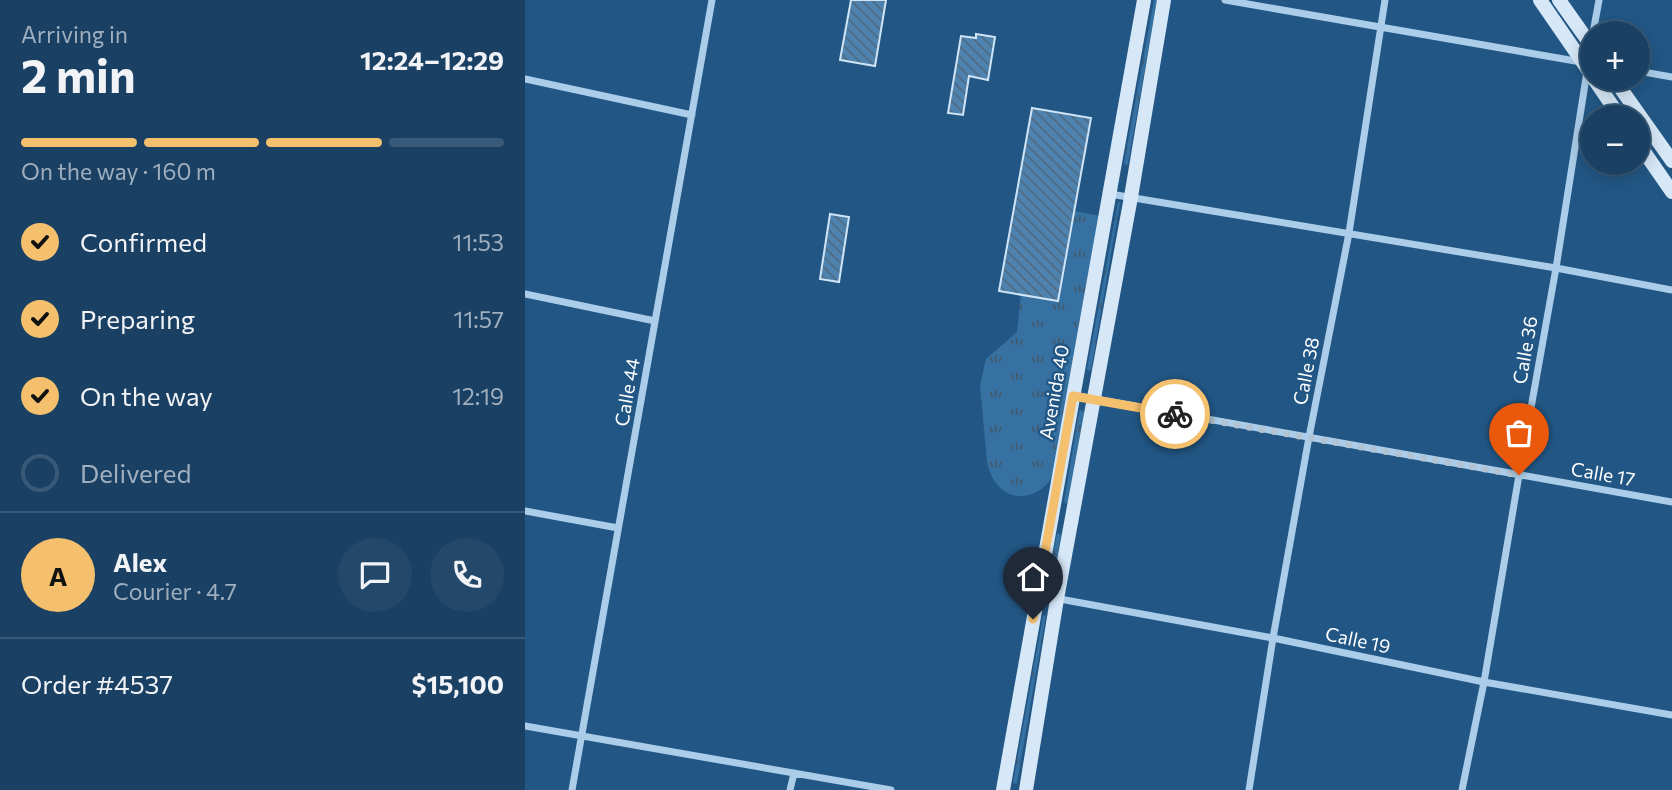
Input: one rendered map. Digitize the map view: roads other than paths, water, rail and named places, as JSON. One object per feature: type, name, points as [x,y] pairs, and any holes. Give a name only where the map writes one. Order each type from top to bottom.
[{"type":"main road","name":"Avenida 40","points":[[1003,790],[1144,0]]},
{"type":"main road","name":"Avenida 40","points":[[1025,790],[1164,0]]},
{"type":"main road","points":[[1540,0],[1580,56]]},
{"type":"main road","points":[[1559,0],[1580,26]]},
{"type":"main road","points":[[1622,91],[1672,161]]},
{"type":"main road","points":[[1650,160],[1672,192]]},
{"type":"street","name":"Calle 44","points":[[572,790],[712,0]]},
{"type":"street","points":[[1225,0],[1380,27],[1580,67]]},
{"type":"street","name":"Calle 38","points":[[1249,790],[1273,638],[1349,233],[1385,0]]},
{"type":"street","name":"Calle 36","points":[[1595,21],[1599,0]]},
{"type":"street","points":[[1650,73],[1672,77]]},
{"type":"street","points":[[525,79],[692,115]]},
{"type":"street","name":"Calle 36","points":[[1462,790],[1485,682],[1585,91]]},
{"type":"street","points":[[1110,194],[1556,268],[1672,290]]},
{"type":"street","points":[[525,294],[655,321]]},
{"type":"street","name":"Calle 17","points":[[1073,396],[1672,502]]},
{"type":"street","points":[[525,511],[618,528]]},
{"type":"street","name":"Calle 19","points":[[1038,595],[1273,638],[1485,682],[1672,715]]},
{"type":"street","points":[[525,726],[891,790]]},
{"type":"street","points":[[790,790],[794,773]]}]
